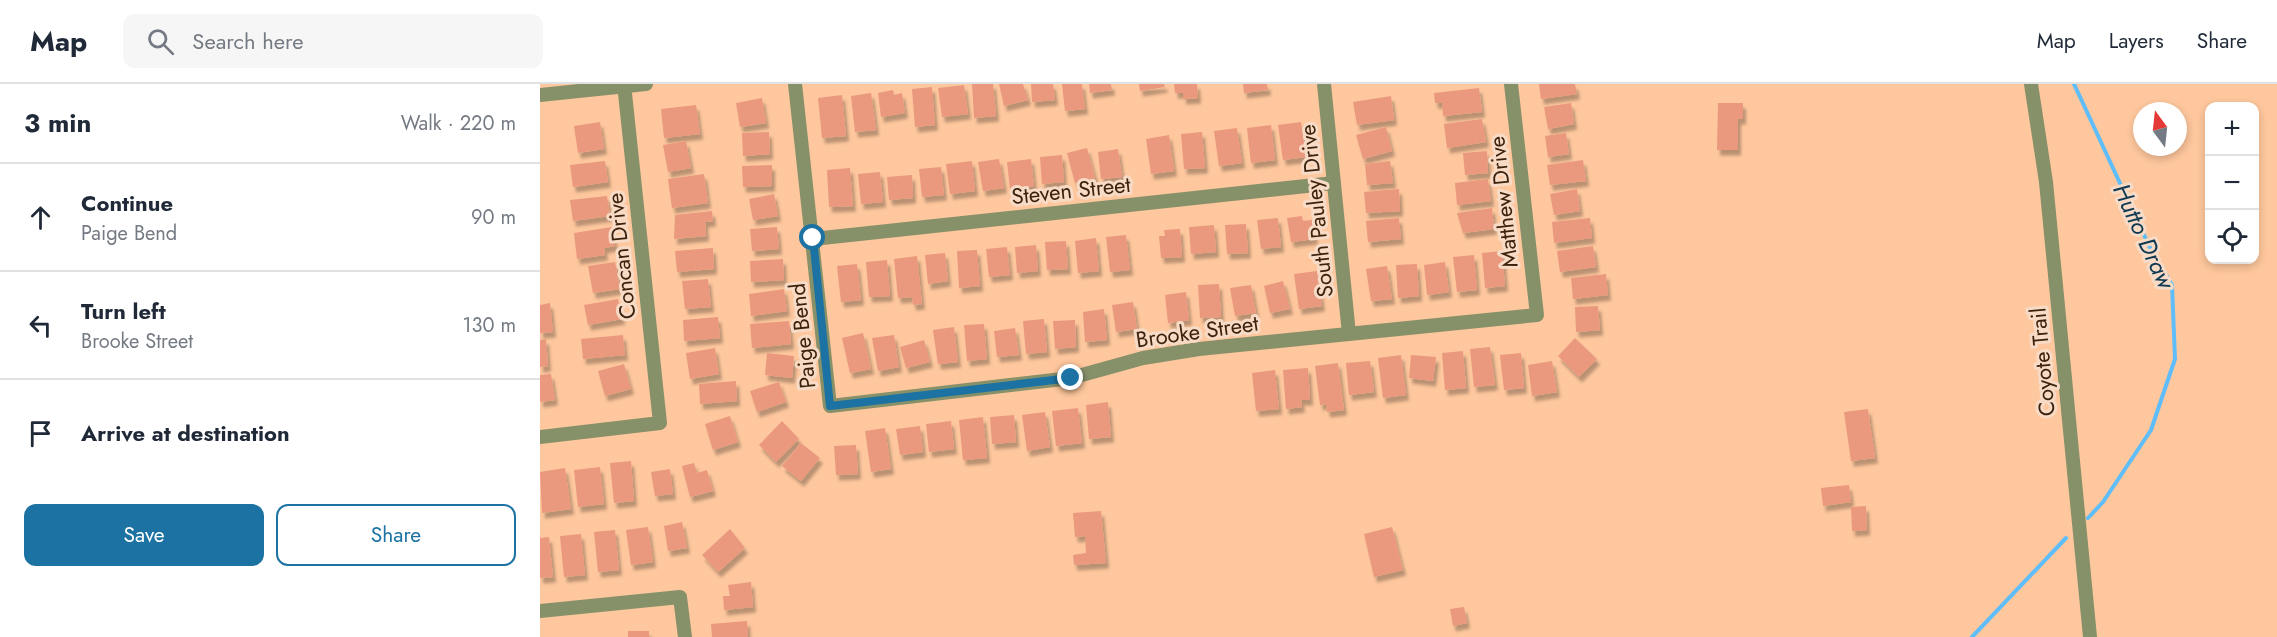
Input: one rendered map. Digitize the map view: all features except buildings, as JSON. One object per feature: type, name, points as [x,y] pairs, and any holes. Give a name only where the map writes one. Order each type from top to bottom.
[{"type":"street","points":[[540,95],[646,84]]},
{"type":"street","name":"Paige Bend","points":[[795,84],[830,406]]},
{"type":"street","name":"South Pauley Drive","points":[[1324,84],[1349,334]]},
{"type":"street","name":"Matthew Drive","points":[[1511,84],[1537,315]]},
{"type":"street","name":"Coyote Trail","points":[[2031,84],[2046,182],[2090,637]]},
{"type":"street","name":"Concan Drive","points":[[540,437],[660,423],[624,85]]},
{"type":"street","name":"Steven Street","points":[[813,238],[1334,183]]},
{"type":"street","name":"Brooke Street","points":[[830,406],[1061,380],[1168,353],[1537,315]]},
{"type":"street","points":[[540,611],[680,597],[685,637]]},
{"type":"waterway","name":"Hutto Draw","points":[[2074,84],[2150,248],[2172,285],[2175,359],[2151,430],[2103,502],[2088,518]]},
{"type":"waterway","name":"Hutto Draw","points":[[1972,637],[2066,538]]},
{"type":"route","points":[[813,238],[830,406],[1071,378]]}]
